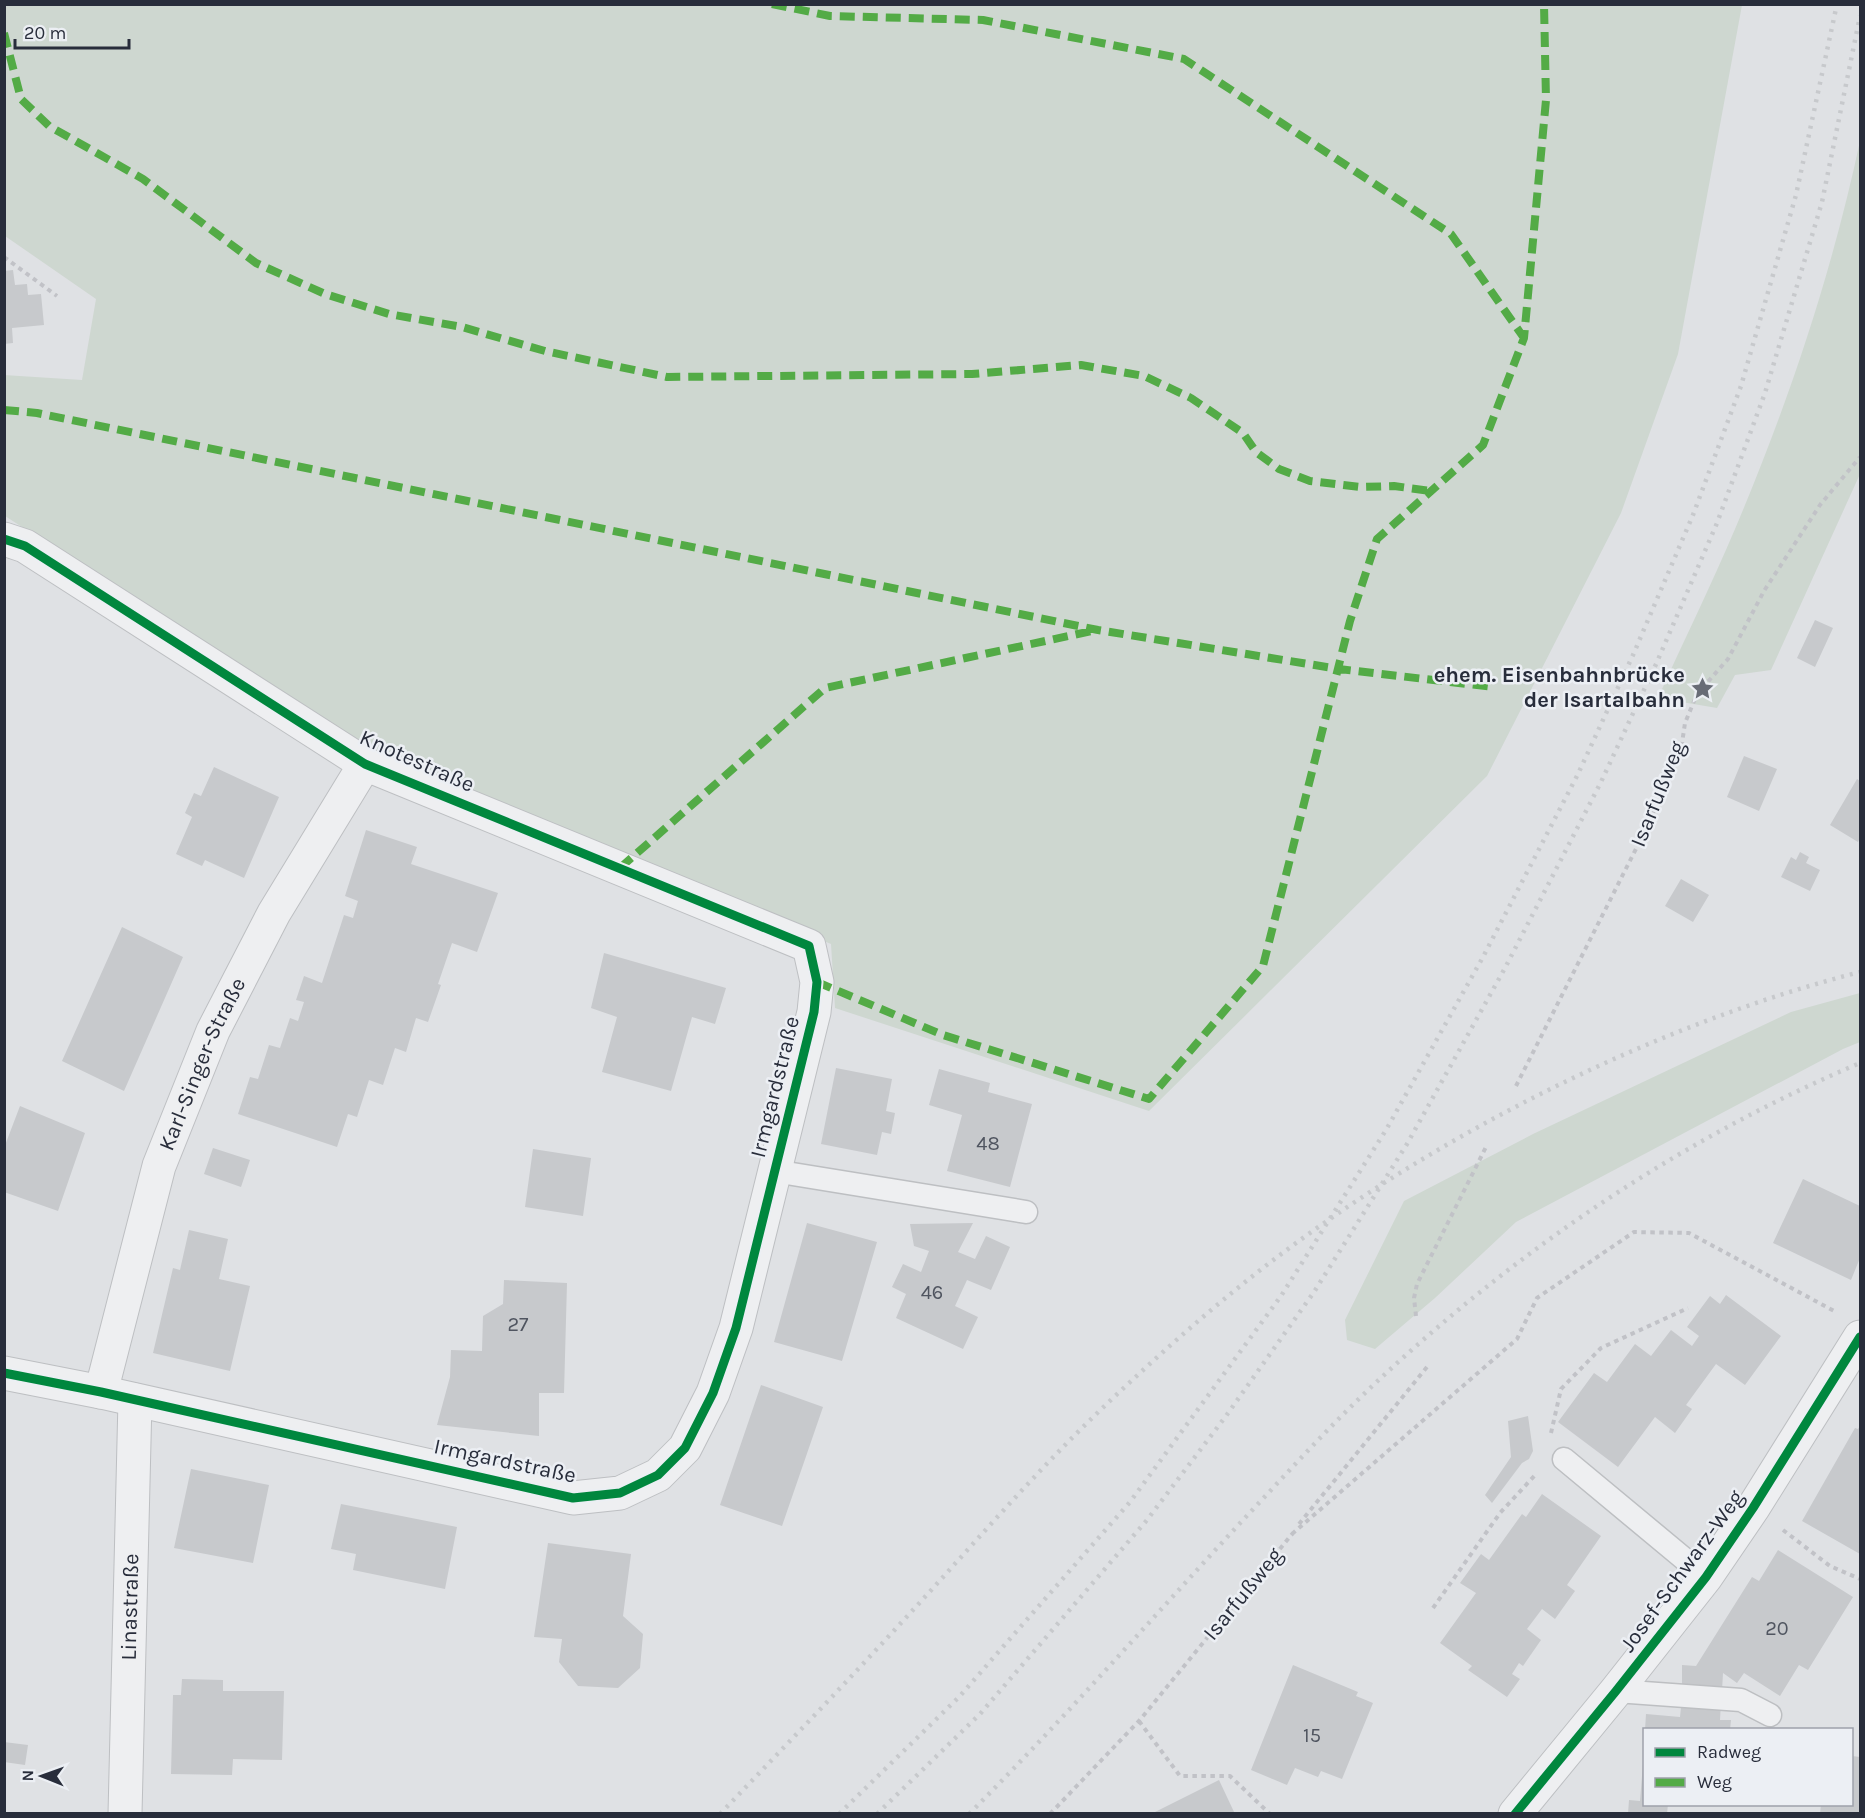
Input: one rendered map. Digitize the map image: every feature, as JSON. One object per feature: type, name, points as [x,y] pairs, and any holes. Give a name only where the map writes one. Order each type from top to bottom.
[{"type":"street","name":"Knotestraße","points":[[4,539],[25,546],[365,764],[809,946],[817,982]]},
{"type":"street","name":"Karl-Singer-Straße","points":[[101,1392],[159,1166],[213,1031],[274,913],[365,764]]},
{"type":"street","name":"Irmgardstraße","points":[[4,1373],[101,1392],[573,1498],[620,1493],[658,1475],[685,1448],[713,1393],[735,1328],[814,1012],[817,982]]},
{"type":"street","name":"Josef-Schwarz-Weg","points":[[1515,1814],[1706,1577],[1753,1508],[1850,1326]]},
{"type":"street","name":"Linastraße","points":[[124,1814],[135,1400]]},
{"type":"lane","points":[[774,1171],[1026,1212]]},
{"type":"lane","points":[[1564,1459],[1706,1577]]},
{"type":"lane","points":[[1616,1691],[1741,1700],[1770,1715]]},
{"type":"path","points":[[4,257],[57,296]]},
{"type":"path","points":[[1416,1316],[1414,1298],[1417,1284],[1486,1145]]},
{"type":"path","points":[[1292,1534],[1517,1339],[1537,1298],[1634,1232],[1689,1233],[1850,1326]]},
{"type":"path","points":[[1753,1508],[1830,1566],[1860,1579]]},
{"type":"path","points":[[1139,1721],[1180,1776],[1230,1776],[1270,1814]]},
{"type":"shaded area","points":[[5,5],[1742,5],[1678,354],[1621,513],[1487,776],[1149,1111],[835,1008],[831,944],[364,748],[5,516],[4,375],[82,380],[96,299],[5,236]]},
{"type":"shaded area","points":[[1860,141],[1860,474],[1771,670],[1735,675],[1717,708],[1658,698],[1735,529],[1773,434],[1822,289]]},
{"type":"shaded area","points":[[1860,993],[1860,1042],[1516,1222],[1435,1298],[1375,1349],[1347,1340],[1345,1320],[1404,1201],[1533,1134],[1791,1012]]},
{"type":"building","points":[[13,270],[15,285],[27,284],[28,295],[41,294],[44,325],[12,328],[13,343],[4,344],[4,271]]},
{"type":"building","points":[[1815,620],[1833,628],[1815,667],[1797,658]]},
{"type":"building","points":[[1744,756],[1777,769],[1759,811],[1727,797]]},
{"type":"building","points":[[214,767],[279,797],[244,878],[205,860],[202,866],[176,854],[192,817],[185,813],[194,793],[201,796]]},
{"type":"building","points":[[1857,779],[1860,781],[1860,838],[1858,842],[1830,825]]},
{"type":"building","points":[[366,830],[417,847],[411,864],[498,893],[477,952],[452,943],[428,1022],[416,1018],[406,1052],[395,1048],[383,1085],[369,1080],[357,1117],[348,1114],[337,1147],[238,1114],[250,1077],[258,1079],[269,1045],[280,1048],[290,1018],[298,1021],[304,1002],[296,1000],[304,976],[322,983],[344,915],[353,918],[358,901],[345,896]]},
{"type":"building","points":[[1800,852],[1809,857],[1806,863],[1820,870],[1810,891],[1781,877],[1791,857],[1796,860]]},
{"type":"building","points":[[1681,879],[1709,895],[1693,922],[1665,906]]},
{"type":"building","points":[[122,927],[183,957],[124,1091],[62,1061]]},
{"type":"building","points":[[604,953],[726,988],[715,1024],[692,1017],[671,1091],[602,1072],[617,1017],[591,1008]]},
{"type":"building","points":[[836,1068],[892,1079],[886,1111],[895,1113],[891,1134],[882,1132],[877,1155],[821,1144]]},
{"type":"building","points":[[939,1069],[990,1083],[988,1092],[1032,1104],[1010,1187],[947,1171],[962,1115],[929,1105]]},
{"type":"building","points":[[20,1106],[85,1133],[58,1211],[4,1192],[4,1148]]},
{"type":"building","points":[[213,1148],[250,1160],[241,1187],[204,1174]]},
{"type":"building","points":[[533,1149],[591,1158],[583,1216],[525,1207]]},
{"type":"building","points":[[1803,1179],[1860,1206],[1860,1258],[1851,1280],[1773,1243]]},
{"type":"building","points":[[807,1223],[877,1242],[842,1361],[774,1342]]},
{"type":"building","points":[[973,1223],[958,1252],[975,1259],[986,1236],[1010,1247],[991,1290],[967,1280],[955,1306],[978,1317],[963,1349],[896,1318],[906,1294],[892,1287],[903,1264],[921,1272],[929,1251],[914,1246],[910,1224]]},
{"type":"building","points":[[189,1230],[228,1239],[219,1279],[250,1286],[230,1371],[153,1353],[173,1268],[180,1270]]},
{"type":"building","points":[[504,1280],[567,1283],[564,1393],[539,1393],[539,1436],[437,1425],[450,1377],[451,1350],[482,1351],[483,1316],[503,1304]]},
{"type":"building","points":[[1726,1295],[1781,1336],[1745,1385],[1716,1364],[1686,1405],[1692,1409],[1675,1433],[1655,1417],[1618,1467],[1558,1422],[1594,1373],[1607,1382],[1635,1344],[1651,1356],[1671,1330],[1692,1346],[1699,1336],[1687,1327],[1710,1296],[1720,1304]]},
{"type":"building","points":[[761,1385],[823,1407],[782,1526],[720,1505]]},
{"type":"building","points":[[1528,1416],[1533,1451],[1529,1459],[1522,1463],[1492,1503],[1485,1495],[1511,1457],[1508,1421]]},
{"type":"building","points":[[1860,1426],[1860,1554],[1802,1521],[1855,1428],[1858,1429]]},
{"type":"building","points":[[191,1469],[269,1485],[253,1563],[174,1548]]},
{"type":"building","points":[[1542,1494],[1601,1536],[1567,1585],[1575,1591],[1555,1619],[1542,1609],[1527,1629],[1541,1640],[1523,1666],[1519,1663],[1512,1674],[1520,1679],[1507,1697],[1468,1670],[1472,1666],[1440,1643],[1476,1593],[1460,1583],[1481,1554],[1489,1560],[1522,1514],[1526,1517]]},
{"type":"building","points":[[341,1504],[457,1527],[445,1589],[353,1570],[356,1554],[331,1549]]},
{"type":"building","points":[[548,1543],[631,1554],[623,1616],[643,1634],[640,1668],[618,1688],[578,1686],[559,1662],[562,1639],[534,1637]]},
{"type":"building","points":[[1778,1550],[1853,1597],[1808,1670],[1799,1665],[1780,1696],[1744,1673],[1737,1683],[1723,1673],[1722,1691],[1682,1688],[1682,1665],[1696,1666],[1752,1577],[1759,1581]]},
{"type":"building","points":[[1293,1665],[1358,1692],[1356,1696],[1373,1703],[1342,1779],[1321,1771],[1318,1777],[1295,1768],[1287,1785],[1251,1770]]},
{"type":"building","points":[[182,1679],[223,1680],[223,1691],[284,1691],[282,1760],[233,1759],[232,1775],[171,1774],[173,1695],[181,1695]]},
{"type":"building","points":[[1682,1698],[1721,1701],[1720,1720],[1731,1720],[1730,1728],[1645,1728],[1646,1714],[1680,1717]]},
{"type":"building","points":[[4,1742],[28,1745],[25,1765],[4,1762]]},
{"type":"building","points":[[1853,1756],[1860,1757],[1860,1814],[1820,1814],[1821,1806],[1853,1806]]},
{"type":"building","points":[[1643,1764],[1643,1806],[1668,1806],[1667,1814],[1628,1814],[1629,1800],[1640,1801]]},
{"type":"building","points":[[1219,1780],[1235,1814],[1151,1814]]},
{"type":"railway","points":[[839,1814],[959,1697],[1130,1502],[1281,1296],[1386,1130],[1483,957],[1578,774],[1633,655],[1693,515],[1741,386],[1796,195],[1837,4]]},
{"type":"railway","points":[[877,1814],[980,1714],[1147,1520],[1226,1416],[1314,1292],[1407,1144],[1505,968],[1601,782],[1657,662],[1717,523],[1765,393],[1822,202],[1860,16]]},
{"type":"railway","points":[[720,1814],[1067,1443],[1171,1345],[1272,1261],[1337,1214],[1406,1169],[1552,1088],[1706,1021],[1783,994],[1860,972]]},
{"type":"railway","points":[[969,1814],[1312,1446],[1383,1376],[1437,1328],[1549,1239],[1669,1160],[1795,1092],[1860,1063]]},
{"type":"marked path","points":[[772,4],[830,16],[983,20],[1184,59],[1451,234],[1524,338]]},
{"type":"marked path","points":[[817,982],[943,1035],[1149,1099],[1263,966],[1350,621],[1377,539],[1483,445],[1524,338],[1546,100],[1544,4]]},
{"type":"marked path","points":[[4,33],[21,99],[49,126],[143,179],[256,263],[325,294],[389,314],[462,327],[545,351],[667,377],[972,374],[1081,365],[1144,376],[1191,398],[1243,433],[1256,452],[1279,469],[1310,481],[1361,487],[1394,486],[1431,491]]},
{"type":"marked path","points":[[4,410],[37,413],[1098,630],[1339,669],[1493,687]]},
{"type":"marked path","points":[[620,868],[825,688],[1092,631]]},
{"type":"cycle path","points":[[4,539],[25,546],[365,764],[809,946],[817,982],[814,1012],[736,1328],[713,1393],[685,1448],[658,1475],[620,1493],[573,1498],[101,1392],[4,1373]]},
{"type":"cycle path","points":[[1515,1814],[1706,1577],[1753,1508],[1860,1337]]},
{"type":"place","name":"ehem. Eisenbahnbrücke der Isartalbahn","points":[[1703,688]]}]
